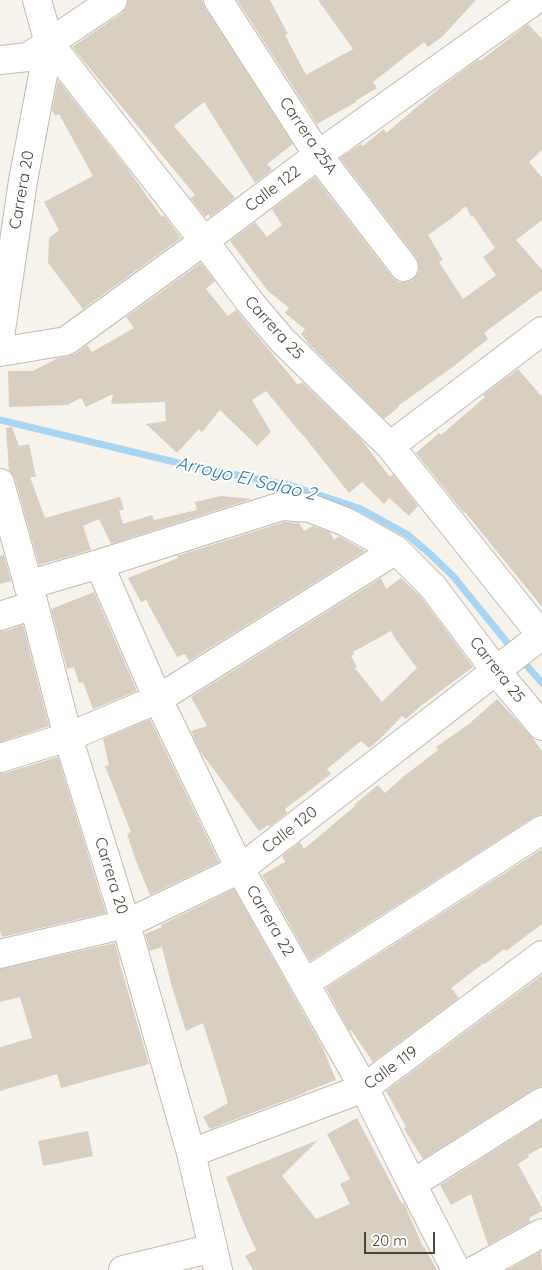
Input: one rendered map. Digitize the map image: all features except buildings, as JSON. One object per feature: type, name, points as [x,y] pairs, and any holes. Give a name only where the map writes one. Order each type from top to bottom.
[{"type":"street","name":"Carrera 25","points":[[37,0],[49,43],[204,241],[249,302],[282,340],[390,446],[527,647],[542,726]]},
{"type":"street","points":[[0,60],[28,57],[113,0]]},
{"type":"street","name":"Carrera 25A","points":[[218,0],[318,155],[404,267]]},
{"type":"street","name":"Calle 122","points":[[0,352],[66,341],[318,155],[535,4]]},
{"type":"street","name":"Carrera 20","points":[[0,336],[23,181],[49,43]]},
{"type":"street","points":[[390,446],[542,332]]},
{"type":"street","name":"Carrera 20","points":[[0,483],[68,737],[126,924],[191,1153],[215,1259]]},
{"type":"street","name":"Carrera 25","points":[[99,564],[282,506],[310,508],[346,522],[396,550],[433,587],[527,647]]},
{"type":"street","points":[[0,758],[68,737],[158,699],[396,550]]},
{"type":"street","points":[[0,616],[31,595],[99,564]]},
{"type":"street","name":"Carrera 22","points":[[99,564],[158,699],[240,869],[364,1088],[456,1270]]},
{"type":"street","name":"Calle 120","points":[[0,954],[126,924],[240,869],[527,647]]},
{"type":"street","points":[[304,983],[542,830]]},
{"type":"street","name":"Calle 119","points":[[191,1153],[364,1088],[540,962]]},
{"type":"street","points":[[412,1184],[542,1102]]},
{"type":"street","points":[[475,1270],[542,1233]]},
{"type":"street","points":[[124,1270],[215,1259]]},
{"type":"waterway","name":"Arroyo El Salao 2","points":[[0,420],[191,466],[292,486],[361,509],[408,535],[429,553],[453,576],[514,651]]},
{"type":"waterway","name":"Arroyo El Salao 2","points":[[521,659],[542,683]]}]
